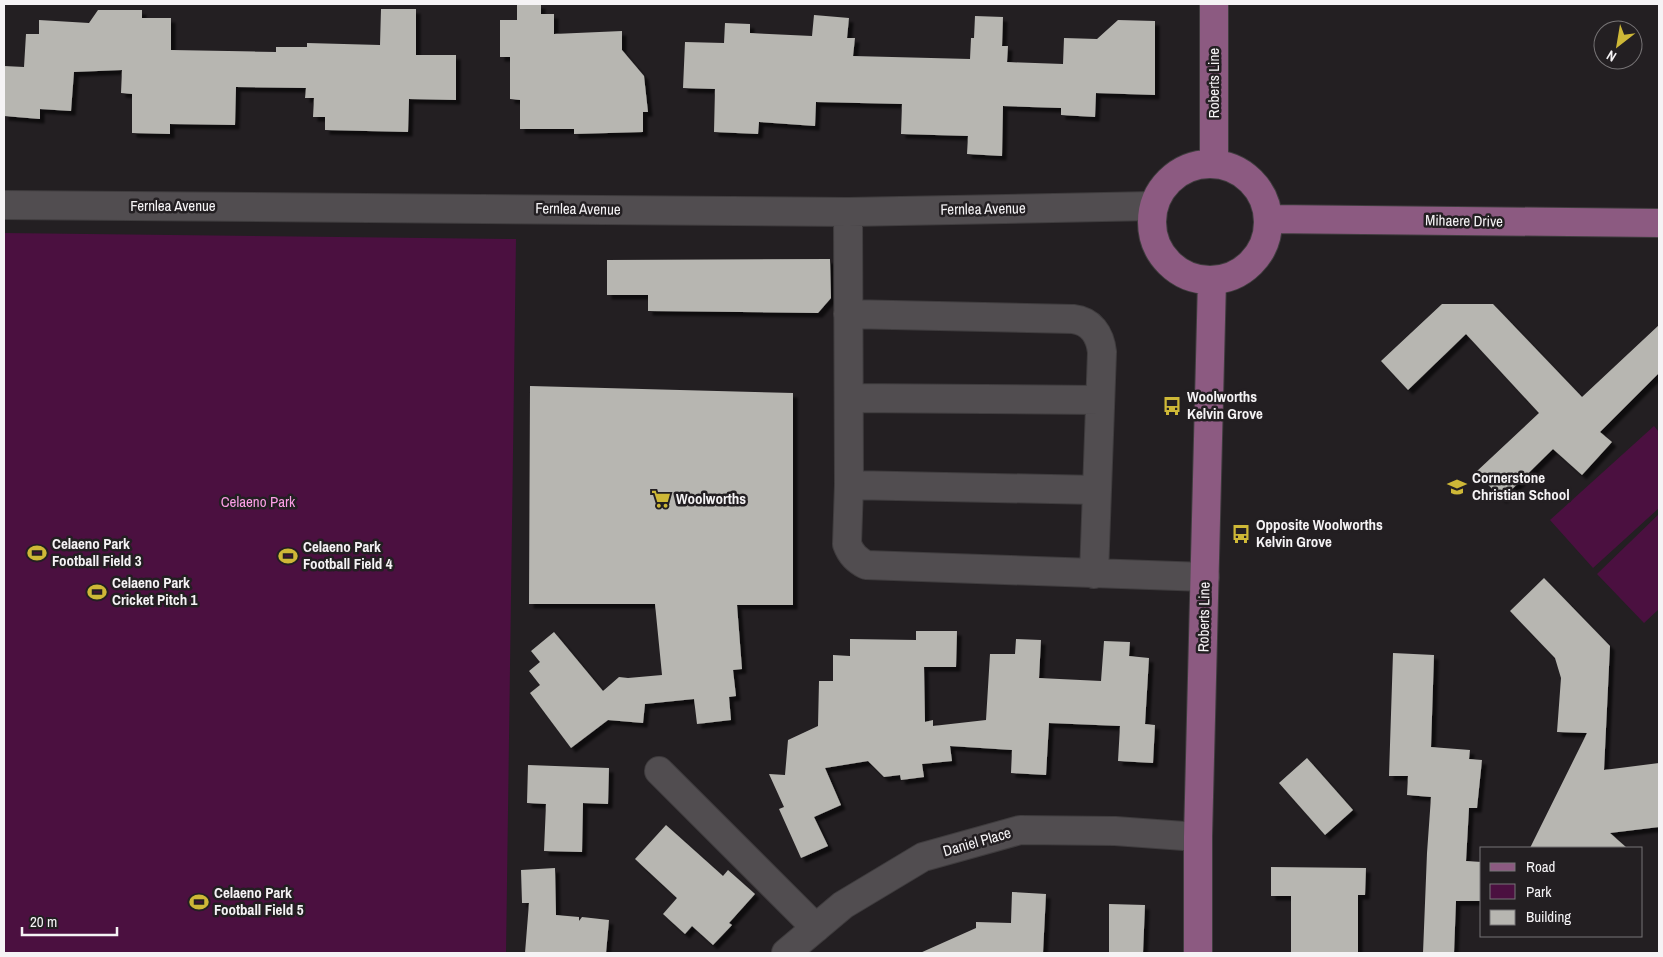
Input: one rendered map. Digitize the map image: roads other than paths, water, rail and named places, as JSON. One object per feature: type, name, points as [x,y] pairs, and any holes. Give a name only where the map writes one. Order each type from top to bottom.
[{"type":"main road","name":"Roberts Line","points":[[1214,4],[1214,163]]},
{"type":"main road","points":[[1214,163],[1230,167],[1245,175],[1257,187],[1265,202],[1268,219],[1266,237],[1258,254],[1246,268],[1230,276],[1212,280],[1194,278],[1178,271],[1164,258],[1155,242],[1151,224],[1153,206],[1161,188],[1176,174],[1194,165],[1214,163]]},
{"type":"main road","name":"Mihaere Drive","points":[[1268,219],[1659,223]]},
{"type":"main road","name":"Roberts Line","points":[[1198,953],[1198,837],[1212,280]]},
{"type":"street","name":"Fernlea Avenue","points":[[4,205],[848,212],[1153,206]]},
{"type":"street","points":[[848,212],[848,544],[849,550],[857,559],[866,565],[1205,577]]},
{"type":"street","points":[[848,314],[1081,320],[1088,323],[1094,330],[1101,345],[1094,574]]},
{"type":"street","points":[[849,398],[1100,400]]},
{"type":"street","points":[[849,485],[1097,490]]},
{"type":"street","points":[[659,771],[816,928]]},
{"type":"street","name":"Daniel Place","points":[[786,953],[843,905],[922,857],[1020,830],[1115,831],[1198,837]]},
{"type":"place","name":"Woolworths Kelvin Grove","points":[[1172,406]]},
{"type":"place","name":"Cornerstone Christian School","points":[[1457,487]]},
{"type":"place","name":"Woolworths","points":[[661,499]]},
{"type":"place","name":"Opposite Woolworths Kelvin Grove","points":[[1241,534]]},
{"type":"place","name":"Celaeno Park Football Field 3","points":[[37,553]]},
{"type":"place","name":"Celaeno Park Football Field 4","points":[[288,556]]},
{"type":"place","name":"Celaeno Park Cricket Pitch 1","points":[[97,592]]},
{"type":"place","name":"Celaeno Park Football Field 5","points":[[199,902]]},
{"type":"park label","name":"Celaeno Park","points":[[258,502]]}]
